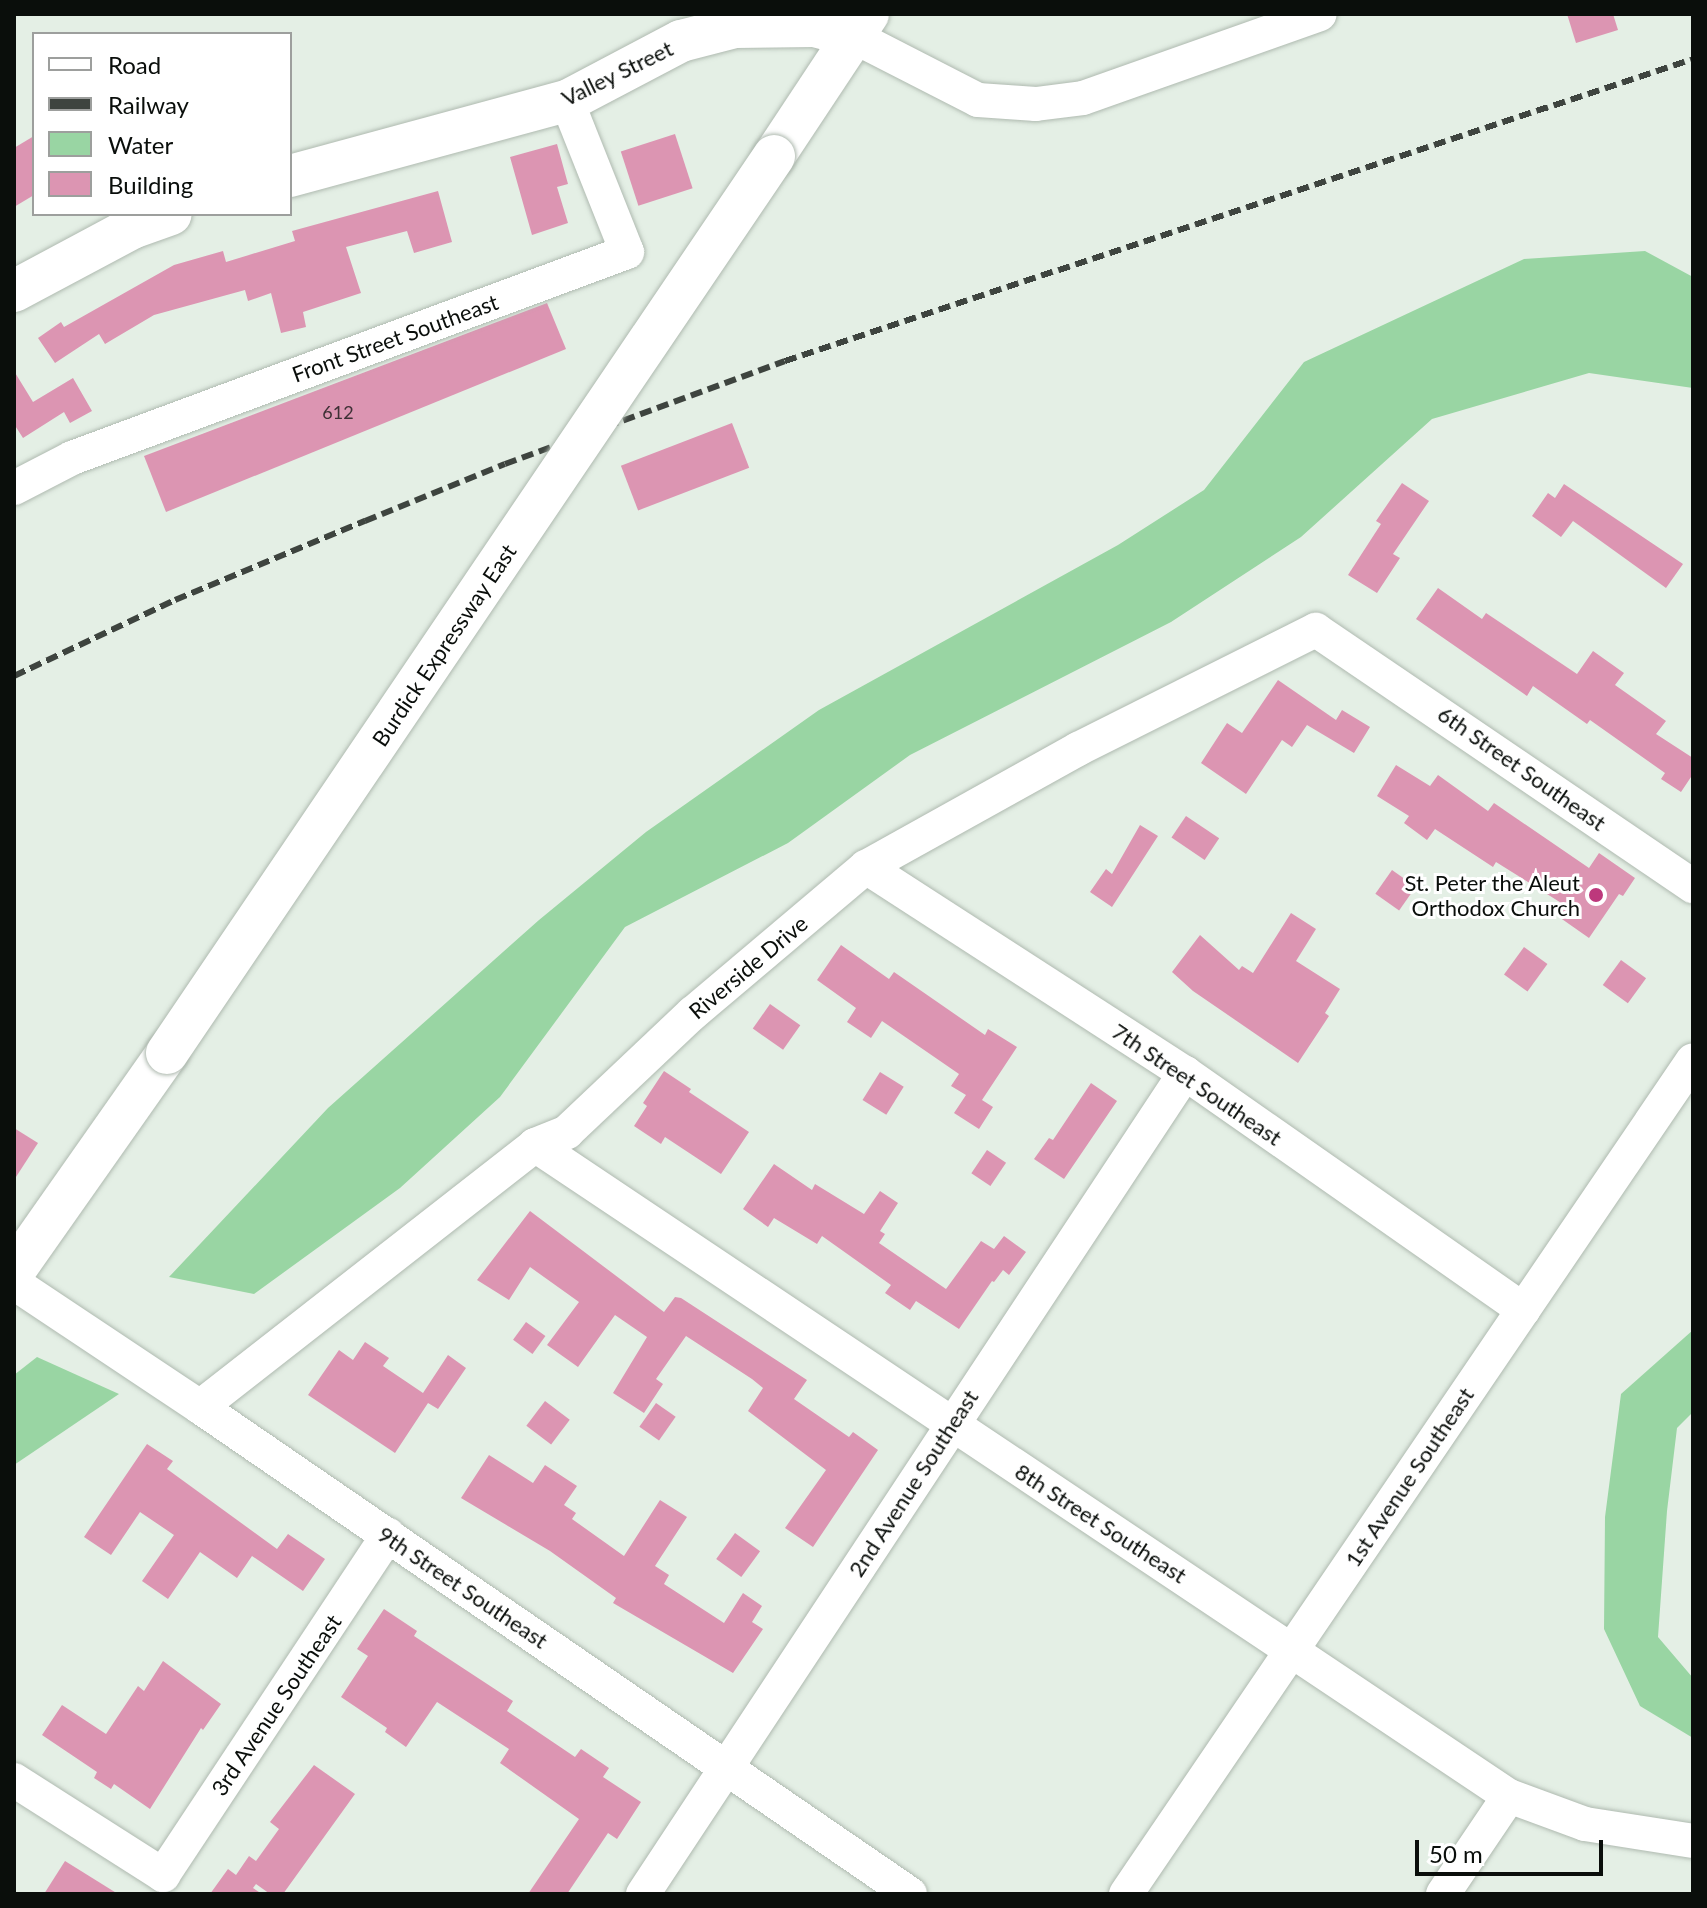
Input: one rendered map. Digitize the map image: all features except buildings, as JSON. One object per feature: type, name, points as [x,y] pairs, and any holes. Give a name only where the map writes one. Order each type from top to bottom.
[{"type":"main road","name":"Valley Street","points":[[292,175],[567,101],[681,41],[735,27],[860,25]]},
{"type":"main road","name":"Burdick Expressway East","points":[[14,1271],[167,1053],[860,25]]},
{"type":"main road","points":[[14,291],[132,228],[165,216]]},
{"type":"street","points":[[860,25],[956,91],[978,100],[1004,104],[1083,98],[1320,14]]},
{"type":"street","name":"Front Street Southeast","points":[[14,488],[72,458],[627,252],[567,101]]},
{"type":"street","name":"Riverside Drive","points":[[200,1407],[535,1145],[567,1132],[693,1013],[866,867],[1078,749],[1316,630],[1351,650]]},
{"type":"street","name":"6th Street Southeast","points":[[1351,650],[1693,886]]},
{"type":"street","name":"7th Street Southeast","points":[[866,867],[1185,1073],[1523,1310]]},
{"type":"street","name":"1st Avenue Southeast","points":[[1126,1894],[1693,1060]]},
{"type":"street","name":"2nd Avenue Southeast","points":[[643,1894],[1185,1073]]},
{"type":"street","name":"8th Street Southeast","points":[[535,1145],[950,1425],[1292,1648],[1509,1796],[1585,1824],[1693,1841]]},
{"type":"street","name":"9th Street Southeast","points":[[14,1283],[388,1535],[910,1894]]},
{"type":"street","name":"3rd Avenue Southeast","points":[[14,1780],[163,1875],[388,1535]]},
{"type":"street","points":[[1443,1894],[1509,1796]]},
{"type":"water","points":[[1645,251],[1693,277],[1693,388],[1589,373],[1432,419],[1301,537],[1171,622],[910,755],[788,843],[625,927],[500,1097],[400,1188],[254,1294],[169,1277],[328,1108],[539,920],[646,832],[819,710],[1118,545],[1204,490],[1304,362],[1524,259]]},
{"type":"water","points":[[1693,1330],[1693,1412],[1677,1428],[1667,1511],[1658,1637],[1693,1678],[1693,1738],[1640,1706],[1604,1629],[1605,1517],[1621,1394]]},
{"type":"water","points":[[37,1357],[119,1394],[14,1465],[14,1375]]},
{"type":"railway","points":[[14,676],[175,600],[365,521],[505,464],[785,361],[1693,59]]},
{"type":"place","name":"St. Peter the Aleut Orthodox Church","points":[[1596,895]]}]
